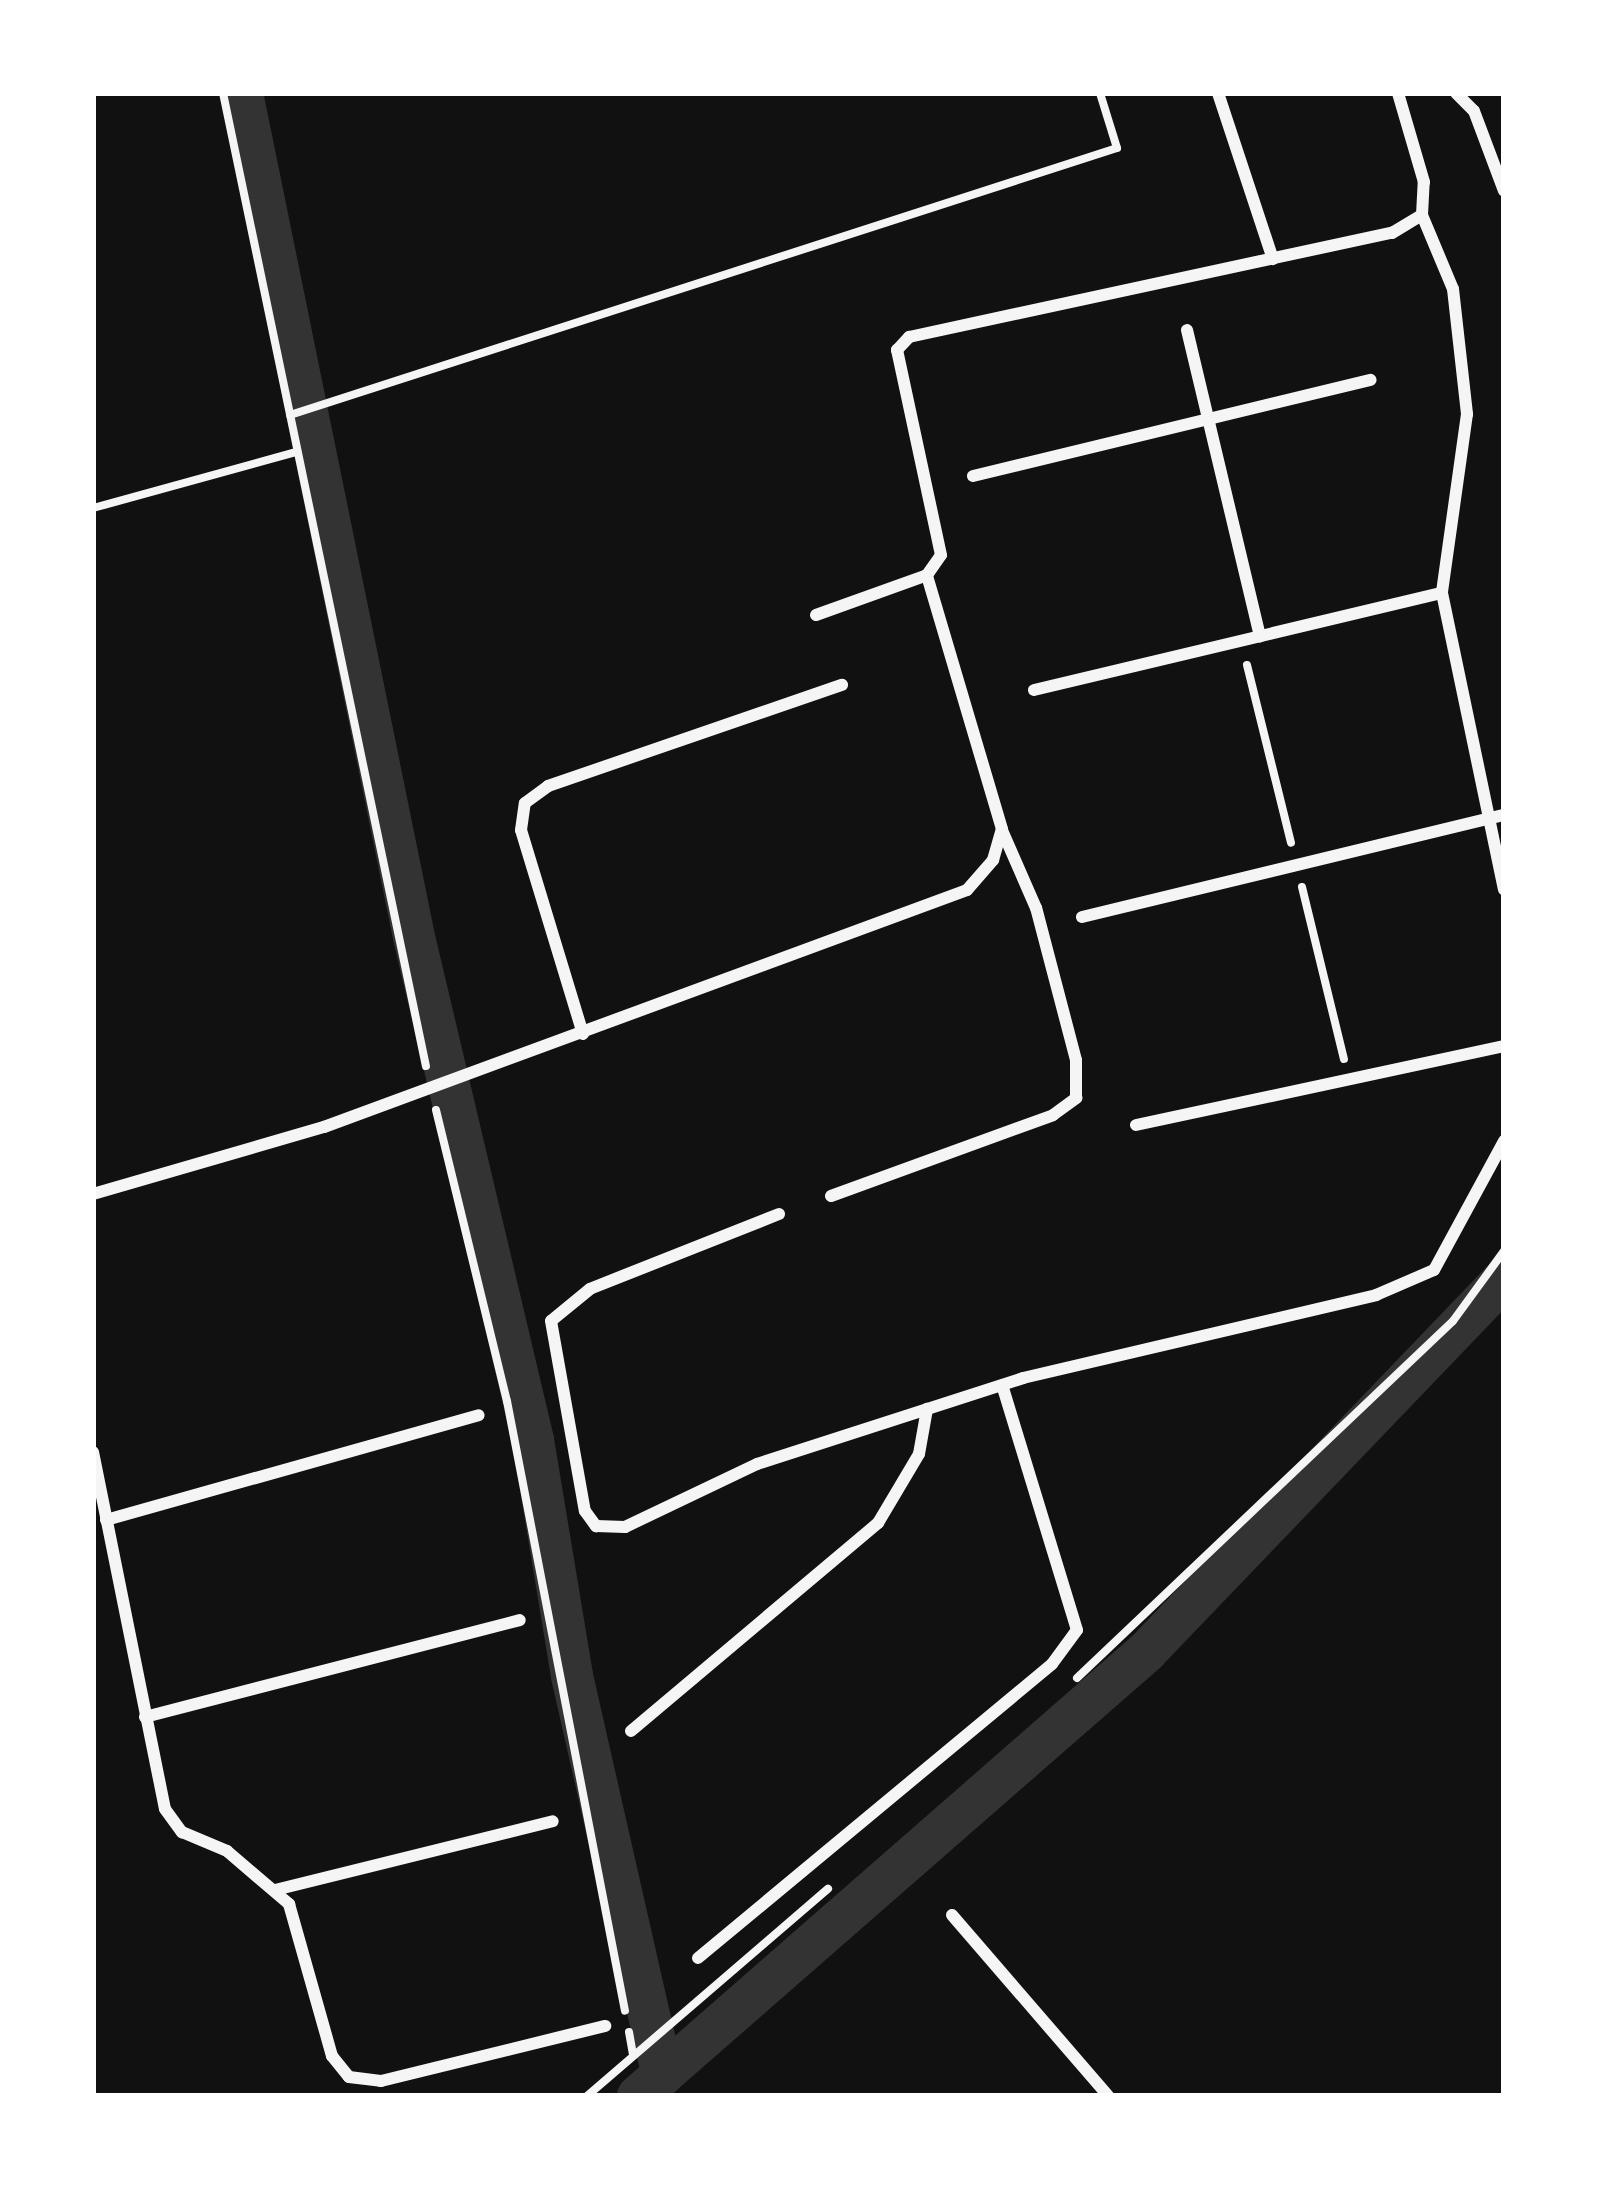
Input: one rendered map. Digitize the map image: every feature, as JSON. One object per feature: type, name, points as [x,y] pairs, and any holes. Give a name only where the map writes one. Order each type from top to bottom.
[{"type":"street","points":[[1219,93],[1273,259]]},
{"type":"street","points":[[1398,93],[1424,182],[1422,215],[1453,289],[1466,414],[1442,592],[1504,890]]},
{"type":"street","points":[[1456,93],[1474,111],[1504,191]]},
{"type":"street","points":[[816,615],[927,575],[941,555],[941,532],[896,350],[909,337],[1392,233],[1422,215]]},
{"type":"street","points":[[1187,330],[1260,636]]},
{"type":"street","points":[[973,476],[1371,380]]},
{"type":"street","points":[[831,1196],[1053,1115],[1076,1098],[1076,1060],[1036,908],[1002,829],[927,575]]},
{"type":"street","points":[[1034,690],[1442,592]]},
{"type":"street","points":[[583,1034],[521,830],[525,803],[548,786],[842,685]]},
{"type":"street","points":[[1082,916],[1504,815]]},
{"type":"street","points":[[93,1194],[400,1100],[967,890],[993,860],[1002,829]]},
{"type":"street","points":[[1136,1125],[1504,1046]]},
{"type":"street","points":[[779,1214],[590,1289],[551,1321],[585,1511],[596,1526],[625,1527],[757,1464],[1002,1385],[1376,1295],[1434,1270],[1504,1141]]},
{"type":"street","points":[[698,1958],[1052,1664],[1077,1630],[1002,1385]]},
{"type":"street","points":[[631,1731],[878,1523],[919,1454],[927,1409]]},
{"type":"street","points":[[106,1520],[479,1415]]},
{"type":"street","points":[[93,1452],[165,1808],[182,1832],[227,1851],[289,1904],[332,2056],[349,2077],[381,2081],[605,2026]]},
{"type":"street","points":[[145,1718],[520,1620]]},
{"type":"street","points":[[275,1890],[553,1821]]},
{"type":"street","points":[[952,1915],[1108,2096]]},
{"type":"path","points":[[293,414],[1117,148],[1100,93]]},
{"type":"path","points":[[93,508],[297,452]]},
{"type":"path","points":[[586,2096],[680,2014]]},
{"type":"waterway","points":[[242,93],[414,937],[533,1440],[572,1676],[663,2075]]},
{"type":"waterway","points":[[638,2096],[1146,1652],[1504,1279]]}]
